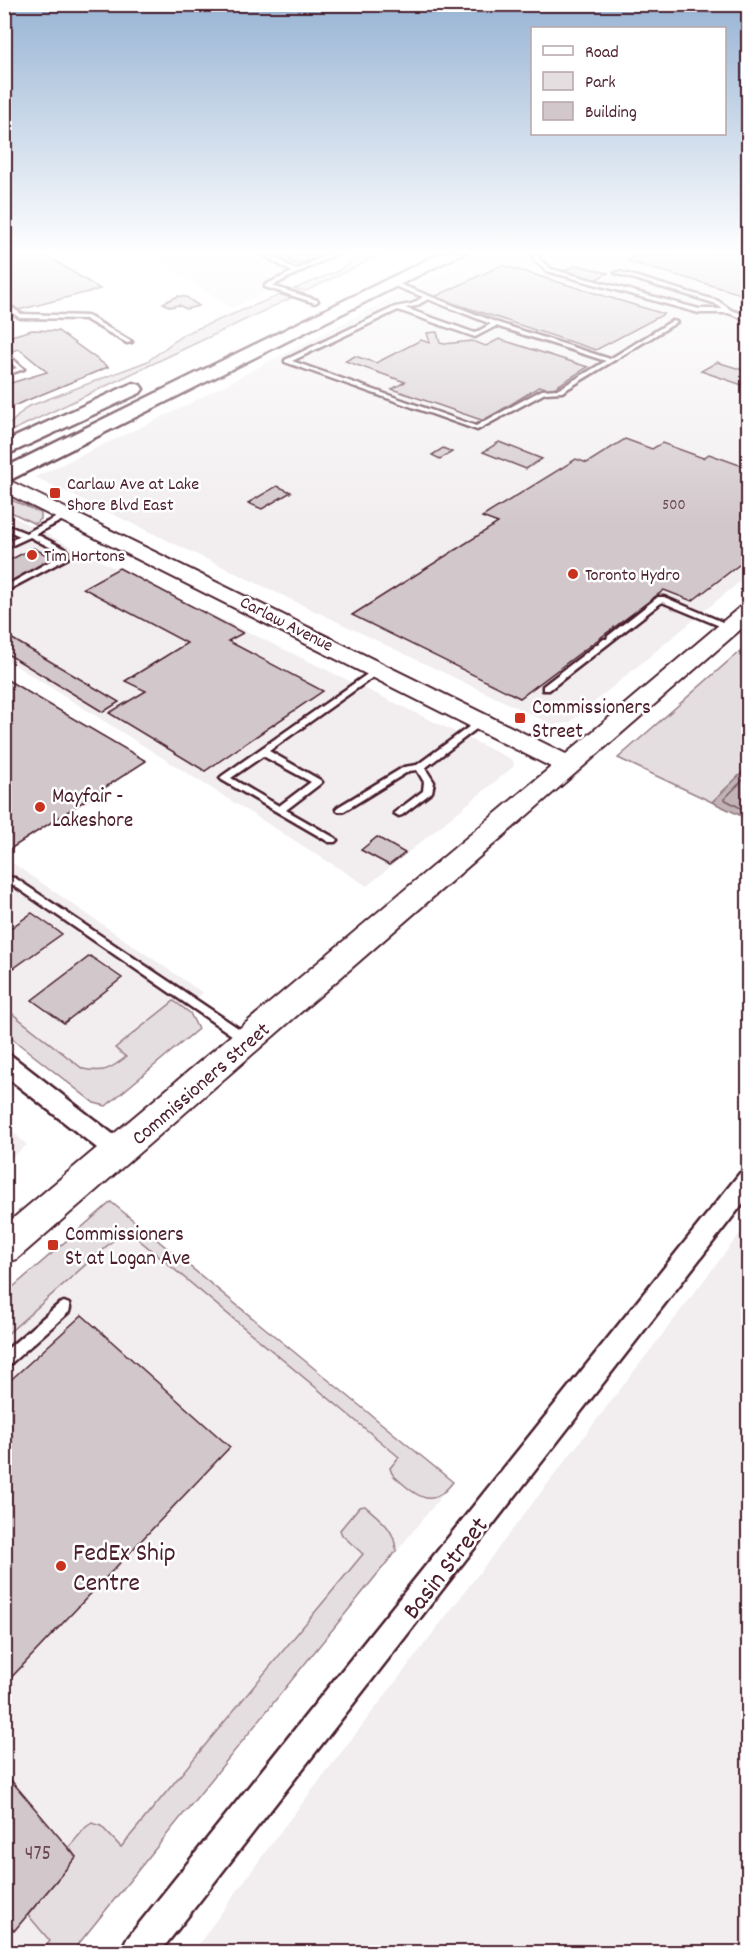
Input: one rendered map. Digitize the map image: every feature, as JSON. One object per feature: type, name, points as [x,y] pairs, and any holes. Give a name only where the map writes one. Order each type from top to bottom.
[{"type":"highway","points":[[4,477],[274,343]]},
{"type":"highway","points":[[4,450],[153,380]]},
{"type":"street","name":"Carlaw Avenue","points":[[4,484],[568,765]]},
{"type":"street","name":"Commissioners Street","points":[[4,1248],[249,1041],[748,612]]},
{"type":"street","points":[[4,1062],[119,1152]]},
{"type":"street","name":"Basin Street","points":[[138,1953],[748,1179]]},
{"type":"lane","points":[[324,343],[287,361],[477,428],[544,391],[560,391],[640,343]]},
{"type":"lane","points":[[556,343],[611,361]]},
{"type":"lane","points":[[4,360],[12,361],[21,369],[4,374]]},
{"type":"lane","points":[[4,547],[68,515]]},
{"type":"lane","points":[[4,525],[64,552],[65,556],[4,590]]},
{"type":"lane","points":[[546,688],[658,598],[730,627]]},
{"type":"lane","points":[[332,840],[225,778],[379,670]]},
{"type":"lane","points":[[342,809],[407,768],[420,767],[481,721]]},
{"type":"lane","points":[[263,752],[317,782],[281,809]]},
{"type":"lane","points":[[399,813],[427,792],[429,782],[420,767]]},
{"type":"lane","points":[[4,880],[12,880],[249,1041]]},
{"type":"lane","points":[[4,1361],[64,1308]]},
{"type":"shaded area","points":[[304,343],[748,343],[748,575],[569,723],[553,725],[35,477],[179,409]]},
{"type":"shaded area","points":[[4,512],[511,759],[514,763],[513,767],[367,886],[5,659]]},
{"type":"shaded area","points":[[4,858],[203,993],[184,1009],[174,1001],[115,1047],[126,1056],[110,1070],[98,1072],[83,1069],[5,1008]]},
{"type":"shaded area","points":[[4,1124],[27,1145],[5,1163],[4,1163]]},
{"type":"shaded area","points":[[111,1202],[453,1482],[72,1952],[5,1952],[4,1294]]},
{"type":"shaded area","points":[[748,1223],[748,1952],[193,1952],[277,1836]]},
{"type":"green space","points":[[172,343],[196,343],[5,434],[5,429],[27,407],[148,361]]},
{"type":"green space","points":[[5,497],[41,513],[41,519],[35,524],[5,509]]},
{"type":"green space","points":[[748,644],[748,767],[712,802],[618,758]]},
{"type":"green space","points":[[174,1001],[190,1013],[198,1029],[106,1106],[94,1103],[5,1033],[5,1008],[83,1069],[96,1071],[110,1068],[126,1057],[115,1048]]},
{"type":"green space","points":[[111,1202],[453,1482],[440,1495],[429,1498],[409,1489],[394,1477],[390,1468],[399,1457],[126,1229],[5,1336],[5,1294]]},
{"type":"green space","points":[[365,1506],[390,1531],[396,1551],[72,1952],[41,1952],[50,1941],[28,1915],[76,1857],[69,1847],[92,1823],[101,1826],[121,1847],[363,1554],[342,1535],[340,1530],[359,1507]]},
{"type":"water","points":[[748,767],[748,819],[712,802]]},
{"type":"building","points":[[4,343],[75,343],[108,367],[4,410],[4,385],[47,372],[19,349],[4,353]]},
{"type":"building","points":[[414,343],[479,343],[486,346],[491,343],[513,343],[588,367],[551,390],[540,386],[484,421],[392,389],[405,382],[345,361],[355,356],[376,363]]},
{"type":"building","points":[[576,343],[609,343],[596,350]]},
{"type":"building","points":[[717,362],[743,370],[748,367],[748,387],[701,371]]},
{"type":"building","name":"Toronto Hydro","points":[[625,439],[652,449],[662,443],[703,458],[709,454],[748,468],[748,558],[692,601],[664,590],[520,698],[352,615],[498,523],[482,517],[576,459],[587,463]]},
{"type":"building","points":[[499,442],[542,459],[526,469],[483,452]]},
{"type":"building","points":[[443,448],[452,452],[440,459],[432,455]]},
{"type":"building","points":[[277,486],[291,492],[262,509],[248,503]]},
{"type":"building","points":[[33,548],[55,559],[4,587],[4,563]]},
{"type":"building","points":[[119,568],[243,633],[228,641],[323,691],[205,771],[109,713],[146,691],[125,681],[187,643],[83,588]]},
{"type":"building","points":[[4,634],[119,702],[103,712],[4,652]]},
{"type":"building","name":"Mayfair - Lakeshore","points":[[4,678],[146,761],[4,853]]},
{"type":"building","points":[[377,837],[405,853],[389,865],[361,850]]},
{"type":"building","points":[[32,913],[62,934],[4,975],[4,933]]},
{"type":"building","points":[[90,956],[122,978],[64,1023],[32,1000]]},
{"type":"building","name":"FedEx Ship Centre","points":[[82,1315],[230,1447],[4,1685],[4,1386]]},
{"type":"building","points":[[4,1772],[76,1857],[14,1931],[4,1919]]},
{"type":"place","name":"Carlaw Ave at Lake Shore Blvd East","points":[[55,493]]},
{"type":"place","name":"Tim Hortons","points":[[32,555]]},
{"type":"place","name":"Toronto Hydro","points":[[573,574]]},
{"type":"place","name":"Commissioners Street","points":[[520,718]]},
{"type":"place","name":"Mayfair - Lakeshore","points":[[40,807]]},
{"type":"place","name":"Commissioners St at Logan Ave","points":[[53,1245]]},
{"type":"place","name":"FedEx Ship Centre","points":[[61,1566]]}]
